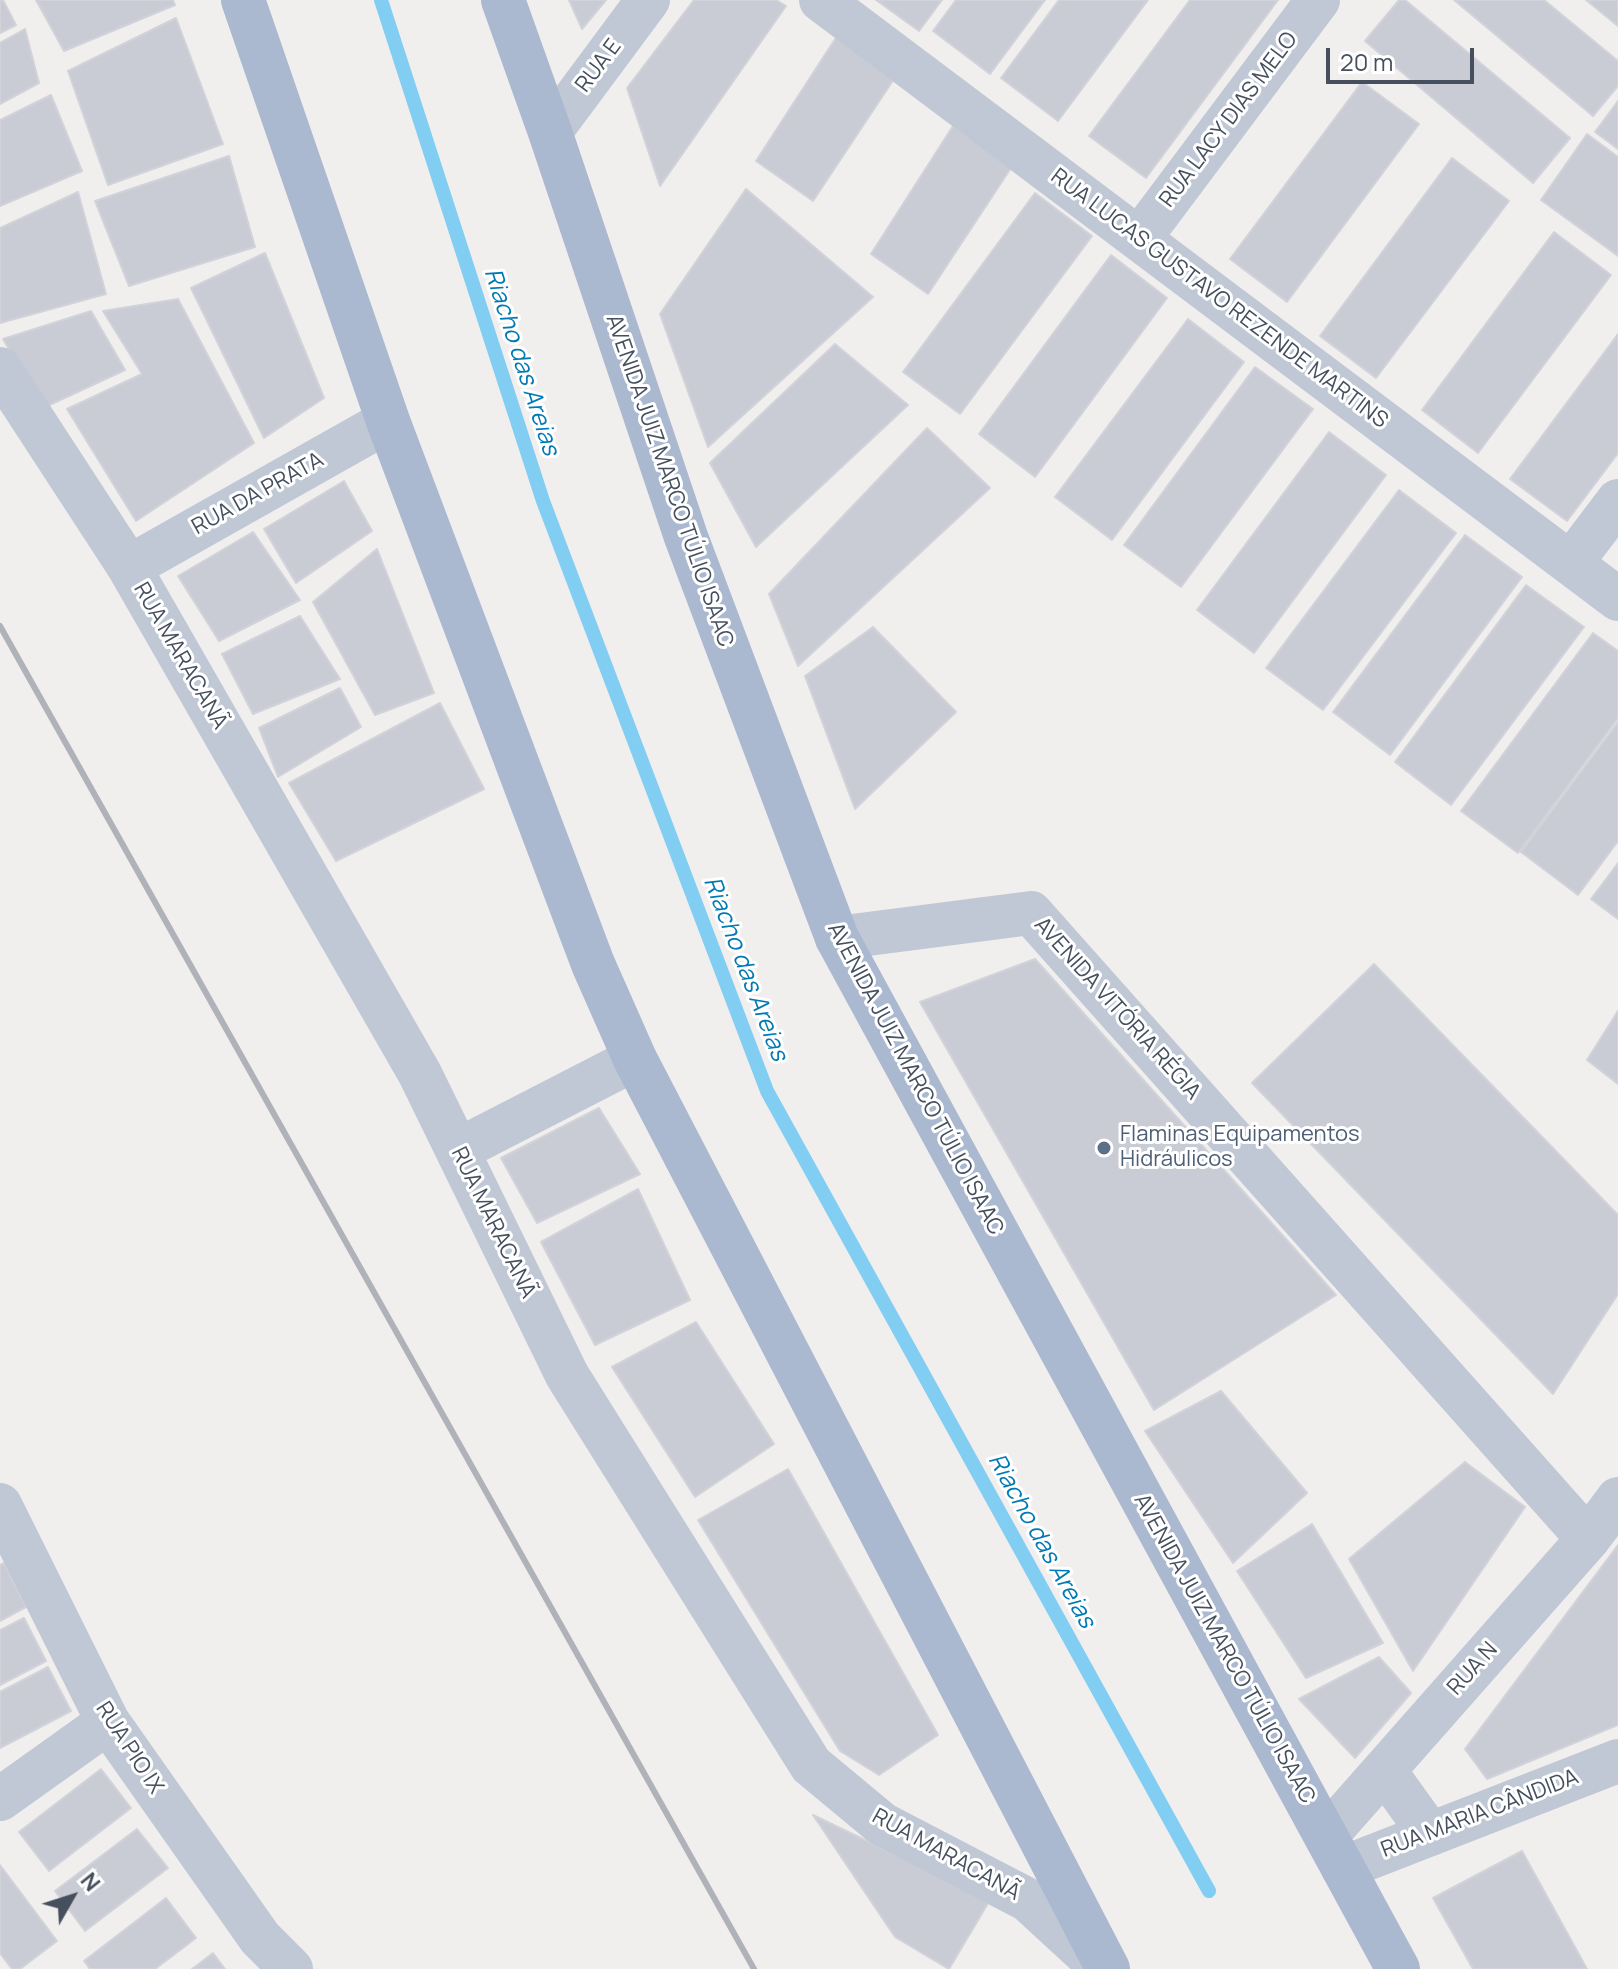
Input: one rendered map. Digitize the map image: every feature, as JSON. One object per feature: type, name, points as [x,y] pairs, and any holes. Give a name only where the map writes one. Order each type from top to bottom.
[{"type":"main road","points":[[243,0],[388,421],[593,964],[635,1059],[1105,1969]]},
{"type":"main road","name":"AVENIDA JUIZ MARCO TÚLIO ISAAC","points":[[503,0],[686,537],[837,938],[1398,1969]]},
{"type":"street","name":"RUA E","points":[[550,132],[648,0]]},
{"type":"street","name":"RUA LUCAS GUSTAVO REZENDE MARTINS","points":[[821,0],[1618,599]]},
{"type":"street","name":"RUA LACY DIAS MELO","points":[[1139,239],[1318,0]]},
{"type":"street","name":"RUA MARACANÃ","points":[[0,369],[129,567],[420,1074],[567,1375],[811,1765],[882,1824],[1028,1900],[1105,1969]]},
{"type":"street","name":"RUA DA PRATA","points":[[129,567],[388,421]]},
{"type":"street","points":[[1571,563],[1618,501]]},
{"type":"street","name":"AVENIDA VITÓRIA RÉGIA","points":[[837,938],[1031,913],[1588,1539]]},
{"type":"street","points":[[458,1150],[635,1059]]},
{"type":"street","name":"RUA N","points":[[1334,1852],[1384,1770],[1588,1539],[1618,1499]]},
{"type":"street","name":"RUA PIO IX","points":[[0,1505],[108,1722],[260,1938],[291,1969]]},
{"type":"street","points":[[0,1799],[108,1722]]},
{"type":"street","name":"RUA MARIA CÂNDIDA","points":[[1334,1852],[1430,1834],[1618,1761]]},
{"type":"street","points":[[1384,1770],[1430,1834]]},
{"type":"building","points":[[0,0],[3,0],[16,25],[0,33]]},
{"type":"building","points":[[36,0],[173,0],[175,5],[64,51]]},
{"type":"building","points":[[569,0],[606,0],[582,29]]},
{"type":"building","points":[[694,0],[776,0],[786,6],[660,186],[627,88]]},
{"type":"building","points":[[876,0],[942,0],[919,31]]},
{"type":"building","points":[[956,0],[1045,0],[990,74],[933,31]]},
{"type":"building","points":[[1059,0],[1148,0],[1058,121],[1001,78]]},
{"type":"building","points":[[1190,0],[1278,0],[1146,178],[1089,136]]},
{"type":"building","points":[[1399,0],[1405,0],[1570,138],[1533,183],[1365,41]]},
{"type":"building","points":[[1454,0],[1544,0],[1618,61],[1618,86],[1593,116]]},
{"type":"building","points":[[1586,0],[1618,0],[1618,26]]},
{"type":"building","points":[[176,18],[223,144],[108,185],[68,71]]},
{"type":"building","points":[[25,29],[39,83],[0,104],[0,43]]},
{"type":"building","points":[[839,33],[896,76],[813,201],[756,161]]},
{"type":"building","points":[[1362,82],[1419,124],[1287,302],[1230,259]]},
{"type":"building","points":[[51,95],[82,171],[0,206],[0,120]]},
{"type":"building","points":[[1618,101],[1618,149],[1595,132]]},
{"type":"building","points":[[953,126],[1011,168],[928,294],[871,254]]},
{"type":"building","points":[[1587,134],[1618,157],[1618,256],[1541,200]]},
{"type":"building","points":[[229,156],[255,247],[129,286],[95,201]]},
{"type":"building","points":[[1452,158],[1509,201],[1376,378],[1320,336]]},
{"type":"building","points":[[746,189],[873,297],[708,447],[660,314]]},
{"type":"building","points":[[78,192],[106,294],[0,323],[0,228]]},
{"type":"building","points":[[1035,193],[1092,236],[960,414],[903,372]]},
{"type":"building","points":[[1554,232],[1611,275],[1478,453],[1422,410]]},
{"type":"building","points":[[265,253],[324,398],[264,438],[191,288]]},
{"type":"building","points":[[1111,255],[1167,298],[1035,477],[979,434]]},
{"type":"building","points":[[178,299],[254,443],[136,521],[67,409],[142,374],[103,311]]},
{"type":"building","points":[[91,311],[125,370],[43,408],[3,339]]},
{"type":"building","points":[[1188,319],[1244,362],[1112,540],[1055,497]]},
{"type":"building","points":[[1618,334],[1618,453],[1567,521],[1510,479]]},
{"type":"building","points":[[835,344],[908,405],[756,547],[710,463]]},
{"type":"building","points":[[1255,367],[1313,409],[1181,587],[1124,545]]},
{"type":"building","points":[[927,428],[990,488],[798,666],[769,594]]},
{"type":"building","points":[[1329,432],[1386,475],[1254,653],[1197,610]]},
{"type":"building","points":[[344,481],[372,531],[296,583],[264,529]]},
{"type":"building","points":[[1399,490],[1456,533],[1323,710],[1266,668]]},
{"type":"building","points":[[253,532],[300,600],[219,641],[178,576]]},
{"type":"building","points":[[1465,535],[1522,577],[1390,755],[1333,712]]},
{"type":"building","points":[[377,549],[434,693],[375,715],[313,602]]},
{"type":"building","points":[[1526,585],[1584,627],[1451,805],[1395,762]]},
{"type":"building","points":[[300,616],[340,679],[253,714],[222,654]]},
{"type":"building","points":[[873,627],[956,712],[855,809],[805,676]]},
{"type":"building","points":[[1593,633],[1618,651],[1618,718],[1518,853],[1461,811]]},
{"type":"building","points":[[340,688],[361,727],[278,777],[259,728]]},
{"type":"building","points":[[440,703],[484,789],[336,861],[289,783]]},
{"type":"building","points":[[1618,722],[1618,841],[1578,895],[1521,852]]},
{"type":"building","points":[[1618,863],[1618,919],[1591,899]]},
{"type":"building","name":"Flaminas Equipamentos Hidráulicos","points":[[1035,959],[1336,1295],[1154,1410],[920,1002]]},
{"type":"building","points":[[1374,964],[1618,1215],[1618,1294],[1553,1394],[1252,1083]]},
{"type":"building","points":[[1618,1011],[1618,1084],[1587,1060]]},
{"type":"building","points":[[599,1108],[640,1174],[537,1223],[501,1158]]},
{"type":"building","points":[[638,1189],[690,1300],[595,1345],[541,1242]]},
{"type":"building","points":[[696,1322],[774,1444],[695,1497],[612,1367]]},
{"type":"building","points":[[1221,1391],[1307,1493],[1233,1563],[1145,1431]]},
{"type":"building","points":[[1465,1462],[1525,1507],[1413,1671],[1349,1559]]},
{"type":"building","points":[[788,1469],[938,1735],[879,1775],[840,1751],[698,1520]]},
{"type":"building","points":[[1312,1524],[1383,1643],[1306,1678],[1237,1571]]},
{"type":"building","points":[[1618,1545],[1618,1725],[1487,1779],[1465,1749]]},
{"type":"building","points":[[4,1563],[26,1607],[0,1621],[0,1565]]},
{"type":"building","points":[[24,1618],[46,1661],[0,1685],[0,1630]]},
{"type":"building","points":[[1379,1657],[1411,1693],[1355,1758],[1299,1699]]},
{"type":"building","points":[[48,1667],[71,1711],[0,1748],[0,1692]]},
{"type":"building","points":[[101,1769],[131,1808],[49,1871],[19,1832]]},
{"type":"building","points":[[813,1815],[990,1900],[949,1969],[895,1937]]},
{"type":"building","points":[[137,1829],[168,1868],[85,1931],[55,1891]]},
{"type":"building","points":[[1522,1851],[1587,1969],[1473,1969],[1433,1898]]},
{"type":"building","points":[[0,1865],[57,1941],[20,1969],[12,1969],[0,1953]]},
{"type":"building","points":[[166,1898],[196,1938],[155,1969],[90,1969],[84,1961]]},
{"type":"building","points":[[213,1953],[225,1969],[192,1969]]},
{"type":"waterway","name":"Riacho das Areias","points":[[381,0],[543,501],[767,1091],[1209,1891]]},
{"type":"railway","points":[[0,626],[754,1969]]},
{"type":"place","name":"Flaminas Equipamentos Hidráulicos","points":[[1104,1148]]}]
